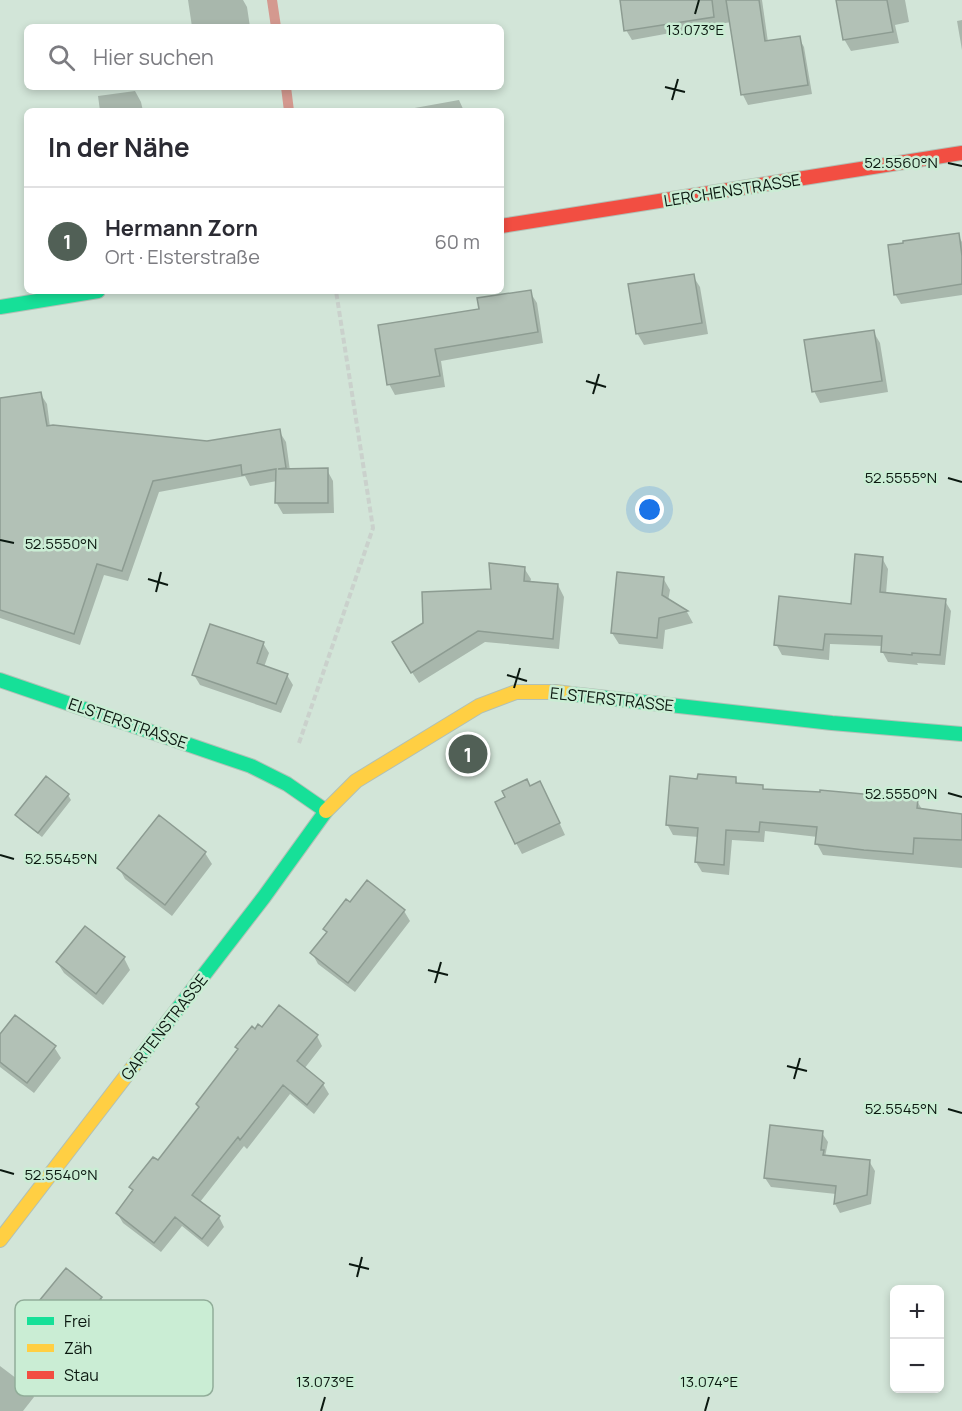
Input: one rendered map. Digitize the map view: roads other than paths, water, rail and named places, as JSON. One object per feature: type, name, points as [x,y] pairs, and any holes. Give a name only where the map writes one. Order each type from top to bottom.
[{"type":"street","name":"LERCHENSTRASSE","points":[[504,226],[962,153]]},
{"type":"street","points":[[0,307],[80,294]]},
{"type":"street","name":"ELSTERSTRASSE","points":[[0,680],[251,766],[287,784],[326,811],[357,781],[479,706],[516,692],[556,692],[832,723],[962,734]]},
{"type":"street","name":"GARTENSTRASSE","points":[[0,1240],[264,897],[326,811]]},
{"type":"waterway","points":[[272,0],[276,24]]},
{"type":"waterway","points":[[286,90],[289,108]]},
{"type":"place","name":"Hermann Zorn","points":[[468,754]]}]
